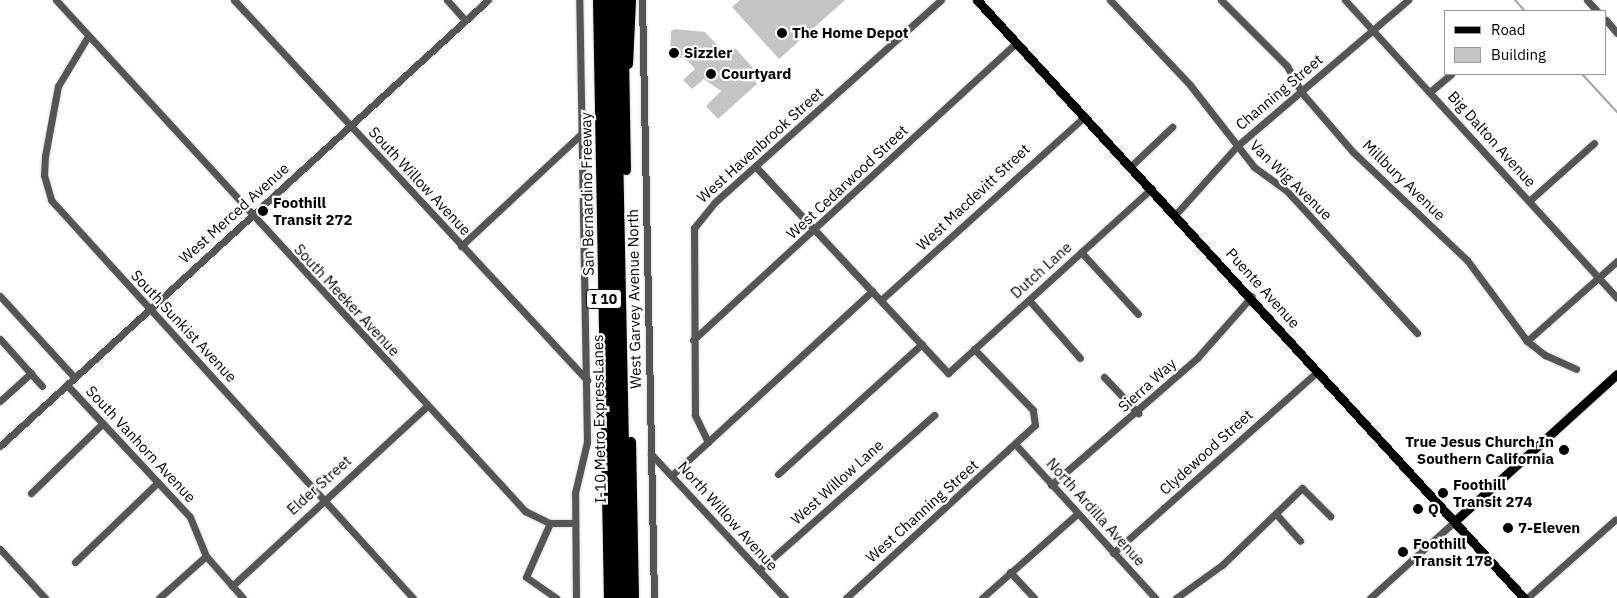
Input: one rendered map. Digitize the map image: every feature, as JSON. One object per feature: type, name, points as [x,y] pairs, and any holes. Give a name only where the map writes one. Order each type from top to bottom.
[{"type":"highway","name":"San Bernardino Freeway","points":[[598,0],[609,598]]},
{"type":"highway","name":"I-10 Metro ExpressLanes","points":[[606,0],[618,598]]},
{"type":"highway","name":"I-10 Metro ExpressLanes","points":[[615,0],[627,598]]},
{"type":"highway","name":"I 10","points":[[623,0],[634,598]]},
{"type":"highway","points":[[624,80],[632,49],[631,0]]},
{"type":"main road","name":"Puente Avenue","points":[[977,0],[1252,296],[1318,371],[1526,598]]},
{"type":"main road","points":[[1456,520],[1617,374]]},
{"type":"street","name":"South Meeker Avenue","points":[[56,0],[87,38],[250,216],[524,511],[550,523],[575,523]]},
{"type":"street","name":"South Willow Avenue","points":[[234,0],[586,380]]},
{"type":"street","points":[[446,0],[465,20]]},
{"type":"street","name":"West Merced Avenue","points":[[0,446],[488,0]]},
{"type":"street","points":[[574,597],[575,493],[587,442],[578,0]]},
{"type":"street","name":"West Garvey Avenue North","points":[[642,0],[654,598]]},
{"type":"street","name":"West Havenbrook Street","points":[[708,442],[695,415],[693,340],[694,228],[715,202],[941,0]]},
{"type":"street","name":"Van Wig Avenue","points":[[1110,0],[1190,85],[1237,146],[1264,176],[1286,190],[1417,332]]},
{"type":"street","name":"Millbury Avenue","points":[[1221,0],[1287,66],[1302,93],[1359,158],[1466,260],[1527,341],[1544,355],[1576,369]]},
{"type":"street","name":"Big Dalton Avenue","points":[[1345,0],[1431,91],[1617,298]]},
{"type":"street","name":"Channing Street","points":[[1176,214],[1237,146],[1302,93],[1371,29],[1408,0]]},
{"type":"street","points":[[1587,0],[1596,10]]},
{"type":"street","points":[[1607,21],[1617,33]]},
{"type":"street","name":"South Sunkist Avenue","points":[[87,38],[58,86],[44,175],[52,200],[66,219],[414,598]]},
{"type":"street","name":"West Cedarwood Street","points":[[693,340],[817,229],[1016,42]]},
{"type":"street","points":[[1431,91],[1450,75]]},
{"type":"street","name":"West Macdevitt Street","points":[[882,299],[1084,116]]},
{"type":"street","points":[[1131,166],[1172,127]]},
{"type":"street","points":[[461,246],[580,134]]},
{"type":"street","points":[[1529,202],[1594,143]]},
{"type":"street","points":[[756,167],[817,229],[922,344],[778,474]]},
{"type":"street","name":"Dutch Lane","points":[[922,344],[948,374],[1152,188]]},
{"type":"street","points":[[1081,252],[1138,314]]},
{"type":"street","points":[[1527,341],[1617,261]]},
{"type":"street","points":[[672,475],[872,291]]},
{"type":"street","name":"South Vanhorn Avenue","points":[[0,296],[74,378]]},
{"type":"street","name":"Sierra Way","points":[[1051,485],[1138,413],[1198,357],[1252,296]]},
{"type":"street","points":[[1029,300],[1080,358]]},
{"type":"street","points":[[1,343],[42,386]]},
{"type":"street","points":[[974,349],[1036,416],[1035,425],[1016,445]]},
{"type":"street","name":"Clydewood Street","points":[[1113,553],[1318,371]]},
{"type":"street","points":[[0,401],[31,373]]},
{"type":"street","points":[[1104,377],[1138,413]]},
{"type":"street","name":"South Vanhorn Avenue","points":[[67,385],[190,517],[206,556],[243,598]]},
{"type":"street","name":"Elder Street","points":[[232,586],[322,499],[426,407]]},
{"type":"street","name":"West Willow Lane","points":[[759,570],[934,415]]},
{"type":"street","points":[[31,493],[103,423]]},
{"type":"street","name":"North Ardilla Avenue","points":[[1016,445],[1155,598]]},
{"type":"street","name":"West Channing Street","points":[[846,598],[1016,445]]},
{"type":"street","name":"North Willow Avenue","points":[[651,454],[785,598]]},
{"type":"street","points":[[75,562],[158,482]]},
{"type":"street","points":[[1176,598],[1222,565],[1302,488],[1330,516]]},
{"type":"street","points":[[982,598],[1077,514]]},
{"type":"street","points":[[1276,514],[1300,541]]},
{"type":"street","points":[[1370,598],[1456,520]]},
{"type":"street","points":[[1526,598],[1615,520]]},
{"type":"street","points":[[550,523],[526,577],[556,598]]},
{"type":"street","points":[[0,549],[45,598]]},
{"type":"street","points":[[159,598],[206,556]]},
{"type":"street","points":[[1010,572],[1034,598]]},
{"type":"building","name":"The Home Depot","points":[[740,0],[845,0],[779,59],[732,7]]},
{"type":"building","name":"Courtyard","points":[[675,29],[705,32],[726,55],[735,48],[753,68],[749,72],[757,84],[718,119],[706,106],[721,91],[704,79],[692,89],[683,80],[695,69],[685,58],[670,58],[671,31]]},
{"type":"waterway","points":[[1515,0],[1524,10]]},
{"type":"waterway","points":[[1583,75],[1617,112]]},
{"type":"place","name":"The Home Depot","points":[[782,33]]},
{"type":"place","name":"Sizzler","points":[[674,53]]},
{"type":"place","name":"Courtyard","points":[[711,74]]},
{"type":"place","name":"Foothill Transit 272","points":[[263,211]]},
{"type":"place","name":"True Jesus Church In Southern California","points":[[1564,450]]},
{"type":"place","name":"Foothill Transit 274","points":[[1443,493]]},
{"type":"place","name":"Q","points":[[1418,509]]},
{"type":"place","name":"7-Eleven","points":[[1508,528]]},
{"type":"place","name":"Foothill Transit 178","points":[[1403,552]]}]
